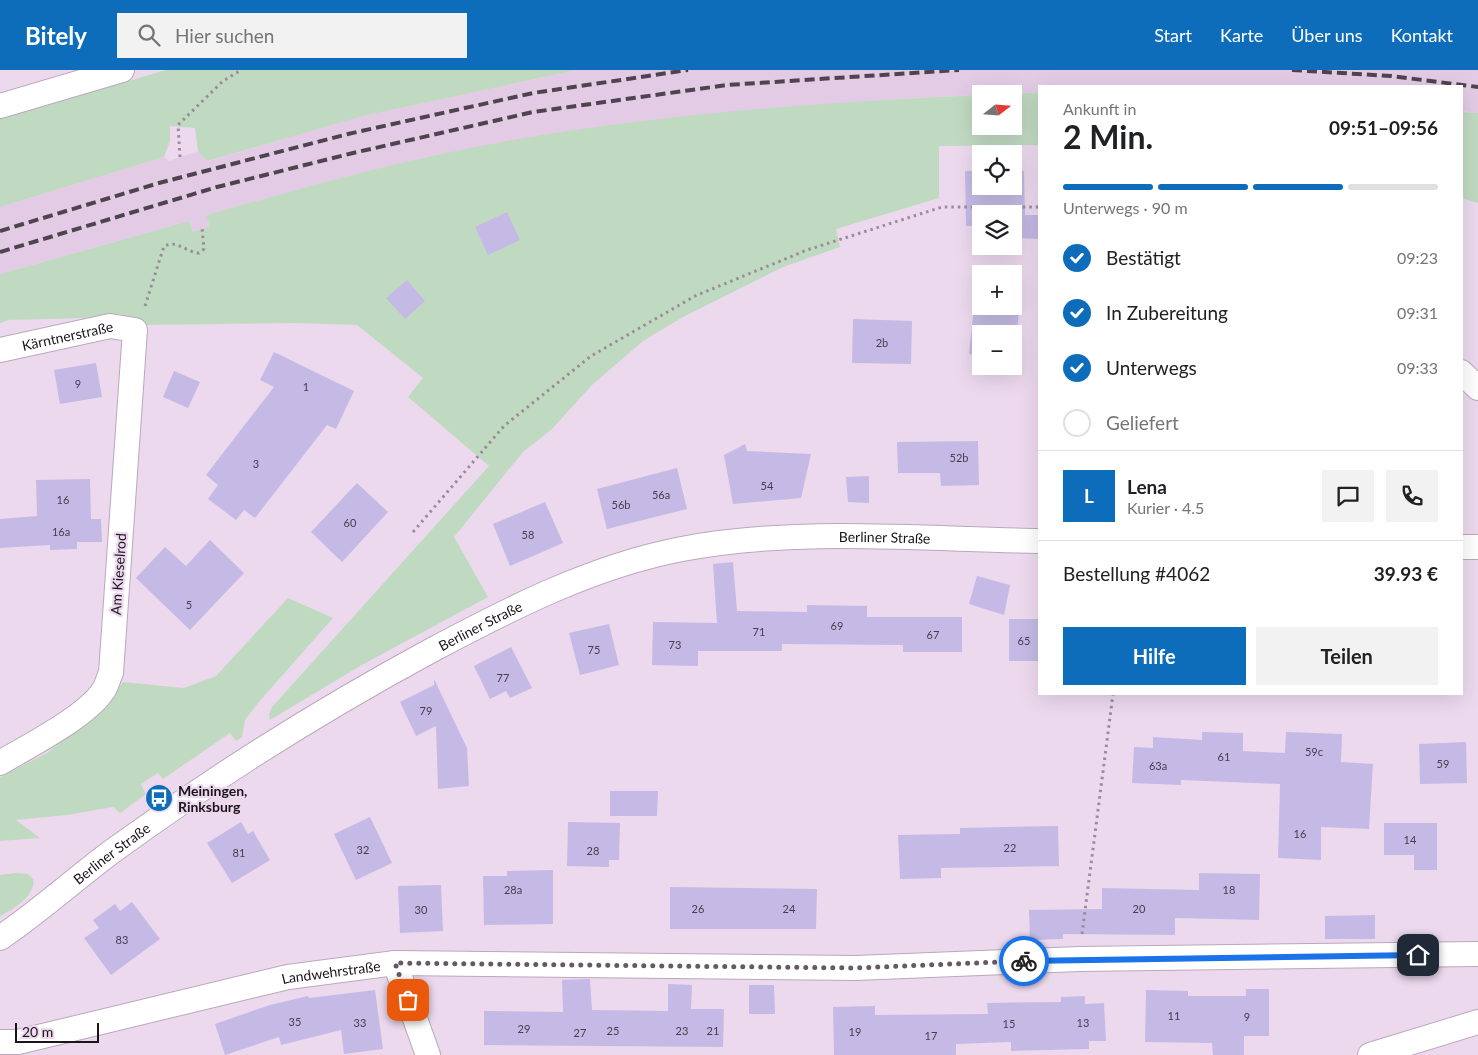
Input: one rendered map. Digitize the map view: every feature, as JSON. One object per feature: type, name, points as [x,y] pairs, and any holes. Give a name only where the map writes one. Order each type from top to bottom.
[{"type":"street","points":[[0,106],[122,70]]},
{"type":"street","name":"Kärntnerstraße","points":[[0,350],[110,326],[135,330]]},
{"type":"street","name":"Am Kieselrod","points":[[0,763],[56,730],[84,709],[103,691],[111,673],[135,330]]},
{"type":"street","points":[[1463,374],[1478,388]]},
{"type":"street","name":"Berliner Straße","points":[[0,938],[114,850],[251,755],[481,624],[565,585],[614,565],[680,549],[765,537],[1038,541]]},
{"type":"street","points":[[1463,547],[1478,547]]},
{"type":"street","name":"Landwehrstraße","points":[[0,1042],[18,1042],[288,977],[395,963],[856,968],[1079,959],[1478,954]]},
{"type":"street","points":[[395,963],[428,1055]]},
{"type":"street","points":[[1370,1055],[1478,1022]]},
{"type":"path","points":[[180,157],[178,125],[223,81],[241,70]]},
{"type":"path","points":[[412,532],[504,426],[591,356],[695,296],[807,250],[942,207],[1038,207]]},
{"type":"path","points":[[135,330],[142,316],[164,246],[171,243],[181,245],[191,253],[199,253],[204,249],[202,228]]},
{"type":"path","points":[[1079,959],[1113,695]]},
{"type":"shaded area","points":[[577,70],[1478,70],[1478,113],[1463,111],[1463,85],[1038,85],[1038,92],[1022,93],[1022,85],[972,85],[972,95],[913,98],[692,116],[532,137],[436,155],[353,175],[206,215],[210,227],[193,232],[189,221],[0,274],[0,207],[164,157],[169,161],[198,151],[208,161],[362,116]]},
{"type":"green space","points":[[166,70],[577,70],[363,116],[207,161],[198,151],[195,128],[170,126],[170,141],[164,157],[0,207],[0,119]]},
{"type":"green space","points":[[1038,92],[1038,145],[939,146],[939,198],[836,229],[840,247],[783,267],[683,317],[643,341],[592,385],[552,429],[523,452],[454,537],[488,597],[360,666],[270,720],[269,715],[272,707],[489,466],[408,397],[423,378],[357,325],[297,323],[146,325],[121,314],[86,318],[8,320],[0,323],[0,274],[189,221],[193,232],[210,227],[206,215],[349,176],[436,155],[502,142],[638,121],[776,107],[972,95],[972,135],[1022,135],[1022,93]]},
{"type":"green space","points":[[1463,112],[1478,113],[1478,203],[1463,199]]},
{"type":"green space","points":[[288,598],[333,618],[245,720],[242,737],[236,741],[230,733],[163,779],[158,773],[141,784],[146,794],[120,813],[113,807],[67,815],[16,820],[40,838],[0,841],[0,777],[47,753],[94,717],[123,682],[184,688],[216,676]]},
{"type":"green space","points":[[28,874],[33,879],[33,885],[22,901],[0,916],[0,875]]},
{"type":"building","points":[[965,171],[972,171],[972,195],[1022,195],[1022,171],[1024,171],[1025,215],[1038,215],[1038,239],[1022,238],[1022,205],[972,205],[972,226],[966,226]]},
{"type":"building","points":[[507,212],[520,240],[488,255],[475,227]]},
{"type":"building","points":[[407,280],[425,301],[405,319],[386,298]]},
{"type":"building","points":[[973,315],[1019,315],[1018,325],[972,325]]},
{"type":"building","points":[[853,319],[912,321],[911,364],[852,363]]},
{"type":"building","points":[[972,326],[972,354],[969,354]]},
{"type":"building","points":[[274,352],[354,391],[336,429],[327,425],[255,518],[244,510],[236,520],[208,499],[218,485],[206,475],[274,387],[260,380]]},
{"type":"building","points":[[96,363],[102,397],[60,404],[54,370]]},
{"type":"building","points":[[174,371],[200,382],[188,408],[163,397]]},
{"type":"building","points":[[978,441],[979,485],[941,486],[940,473],[898,473],[897,442]]},
{"type":"building","points":[[745,444],[747,451],[811,454],[801,498],[733,504],[724,455]]},
{"type":"building","points":[[677,468],[687,509],[607,529],[597,489]]},
{"type":"building","points":[[869,476],[869,503],[848,502],[846,477]]},
{"type":"building","points":[[90,479],[91,519],[101,519],[102,542],[77,542],[77,549],[50,550],[50,545],[0,548],[0,519],[37,516],[36,480]]},
{"type":"building","points":[[357,483],[388,512],[342,562],[311,532]]},
{"type":"building","points":[[545,502],[563,543],[510,566],[493,524]]},
{"type":"building","points":[[210,540],[244,573],[190,630],[136,578],[165,547],[186,566]]},
{"type":"building","points":[[733,562],[737,611],[807,612],[807,605],[867,606],[867,617],[962,617],[962,652],[903,652],[903,645],[782,644],[782,651],[698,651],[698,666],[652,665],[653,622],[717,623],[713,564]]},
{"type":"building","points":[[977,576],[1010,585],[1004,615],[969,604]]},
{"type":"building","points":[[1009,619],[1038,619],[1038,661],[1009,661]]},
{"type":"building","points":[[609,624],[619,665],[580,675],[569,633]]},
{"type":"building","points":[[511,647],[532,688],[510,698],[506,691],[490,699],[474,666]]},
{"type":"building","points":[[434,679],[467,748],[469,786],[438,789],[436,726],[416,736],[400,702],[434,685]]},
{"type":"building","points":[[1202,732],[1243,733],[1243,751],[1285,753],[1286,732],[1342,734],[1341,762],[1373,764],[1369,829],[1321,827],[1321,860],[1278,858],[1280,784],[1181,780],[1181,785],[1132,783],[1134,747],[1153,748],[1153,737],[1202,740]]},
{"type":"building","points":[[1466,742],[1467,783],[1420,784],[1419,744]]},
{"type":"building","points":[[610,791],[658,791],[657,816],[610,816]]},
{"type":"building","points":[[370,817],[392,863],[356,880],[334,834]]},
{"type":"building","points":[[241,822],[248,834],[253,831],[270,860],[232,883],[207,843]]},
{"type":"building","points":[[568,822],[620,823],[619,860],[609,860],[609,867],[567,866]]},
{"type":"building","points":[[1384,823],[1437,823],[1437,870],[1414,870],[1414,855],[1384,855]]},
{"type":"building","points":[[1058,826],[1059,866],[941,868],[941,878],[900,879],[898,835],[960,834],[960,828]]},
{"type":"building","points":[[553,870],[553,924],[484,925],[483,876],[507,876],[507,871]]},
{"type":"building","points":[[1199,873],[1260,874],[1259,920],[1175,918],[1175,935],[1063,934],[1063,939],[1030,940],[1029,910],[1102,909],[1102,888],[1199,890]]},
{"type":"building","points":[[441,885],[443,931],[400,933],[398,886]]},
{"type":"building","points":[[670,887],[817,889],[816,929],[670,929]]},
{"type":"building","points":[[132,902],[160,939],[111,975],[84,938],[99,928],[93,920],[115,904],[120,911]]},
{"type":"building","points":[[1375,915],[1375,939],[1325,939],[1325,916]]},
{"type":"building","points":[[590,979],[592,1010],[668,1011],[668,984],[692,985],[691,1009],[724,1009],[723,1047],[484,1045],[484,1011],[563,1012],[562,980]]},
{"type":"building","points":[[749,985],[774,985],[775,1014],[749,1014]]},
{"type":"building","points":[[1246,989],[1269,989],[1269,1036],[1244,1036],[1244,1055],[1213,1055],[1212,1043],[1145,1042],[1146,990],[1188,991],[1188,996],[1246,996]]},
{"type":"building","points":[[375,990],[383,1049],[344,1054],[341,1030],[281,1045],[279,1037],[225,1055],[215,1024],[270,1005],[308,996],[309,998]]},
{"type":"building","points":[[1085,996],[1085,1004],[1104,1003],[1106,1041],[1089,1041],[1089,1049],[1011,1051],[1011,1042],[956,1044],[956,1055],[834,1055],[833,1007],[875,1006],[875,1015],[988,1014],[987,1003],[1061,1002],[1061,997]]},
{"type":"railway","points":[[0,231],[159,183],[348,134],[533,93],[688,70]]},
{"type":"railway","points":[[0,252],[217,187],[353,153],[533,112],[727,85],[959,70]]},
{"type":"railway","points":[[1292,70],[1391,76],[1462,85]]},
{"type":"railway","points":[[1463,85],[1478,87]]},
{"type":"way so far","points":[[408,1000],[395,963],[856,968],[1024,961]]},
{"type":"place","name":"Meiningen, Rinksburg","points":[[159,798]]},
{"type":"route","points":[[1024,961],[1418,955]]}]
